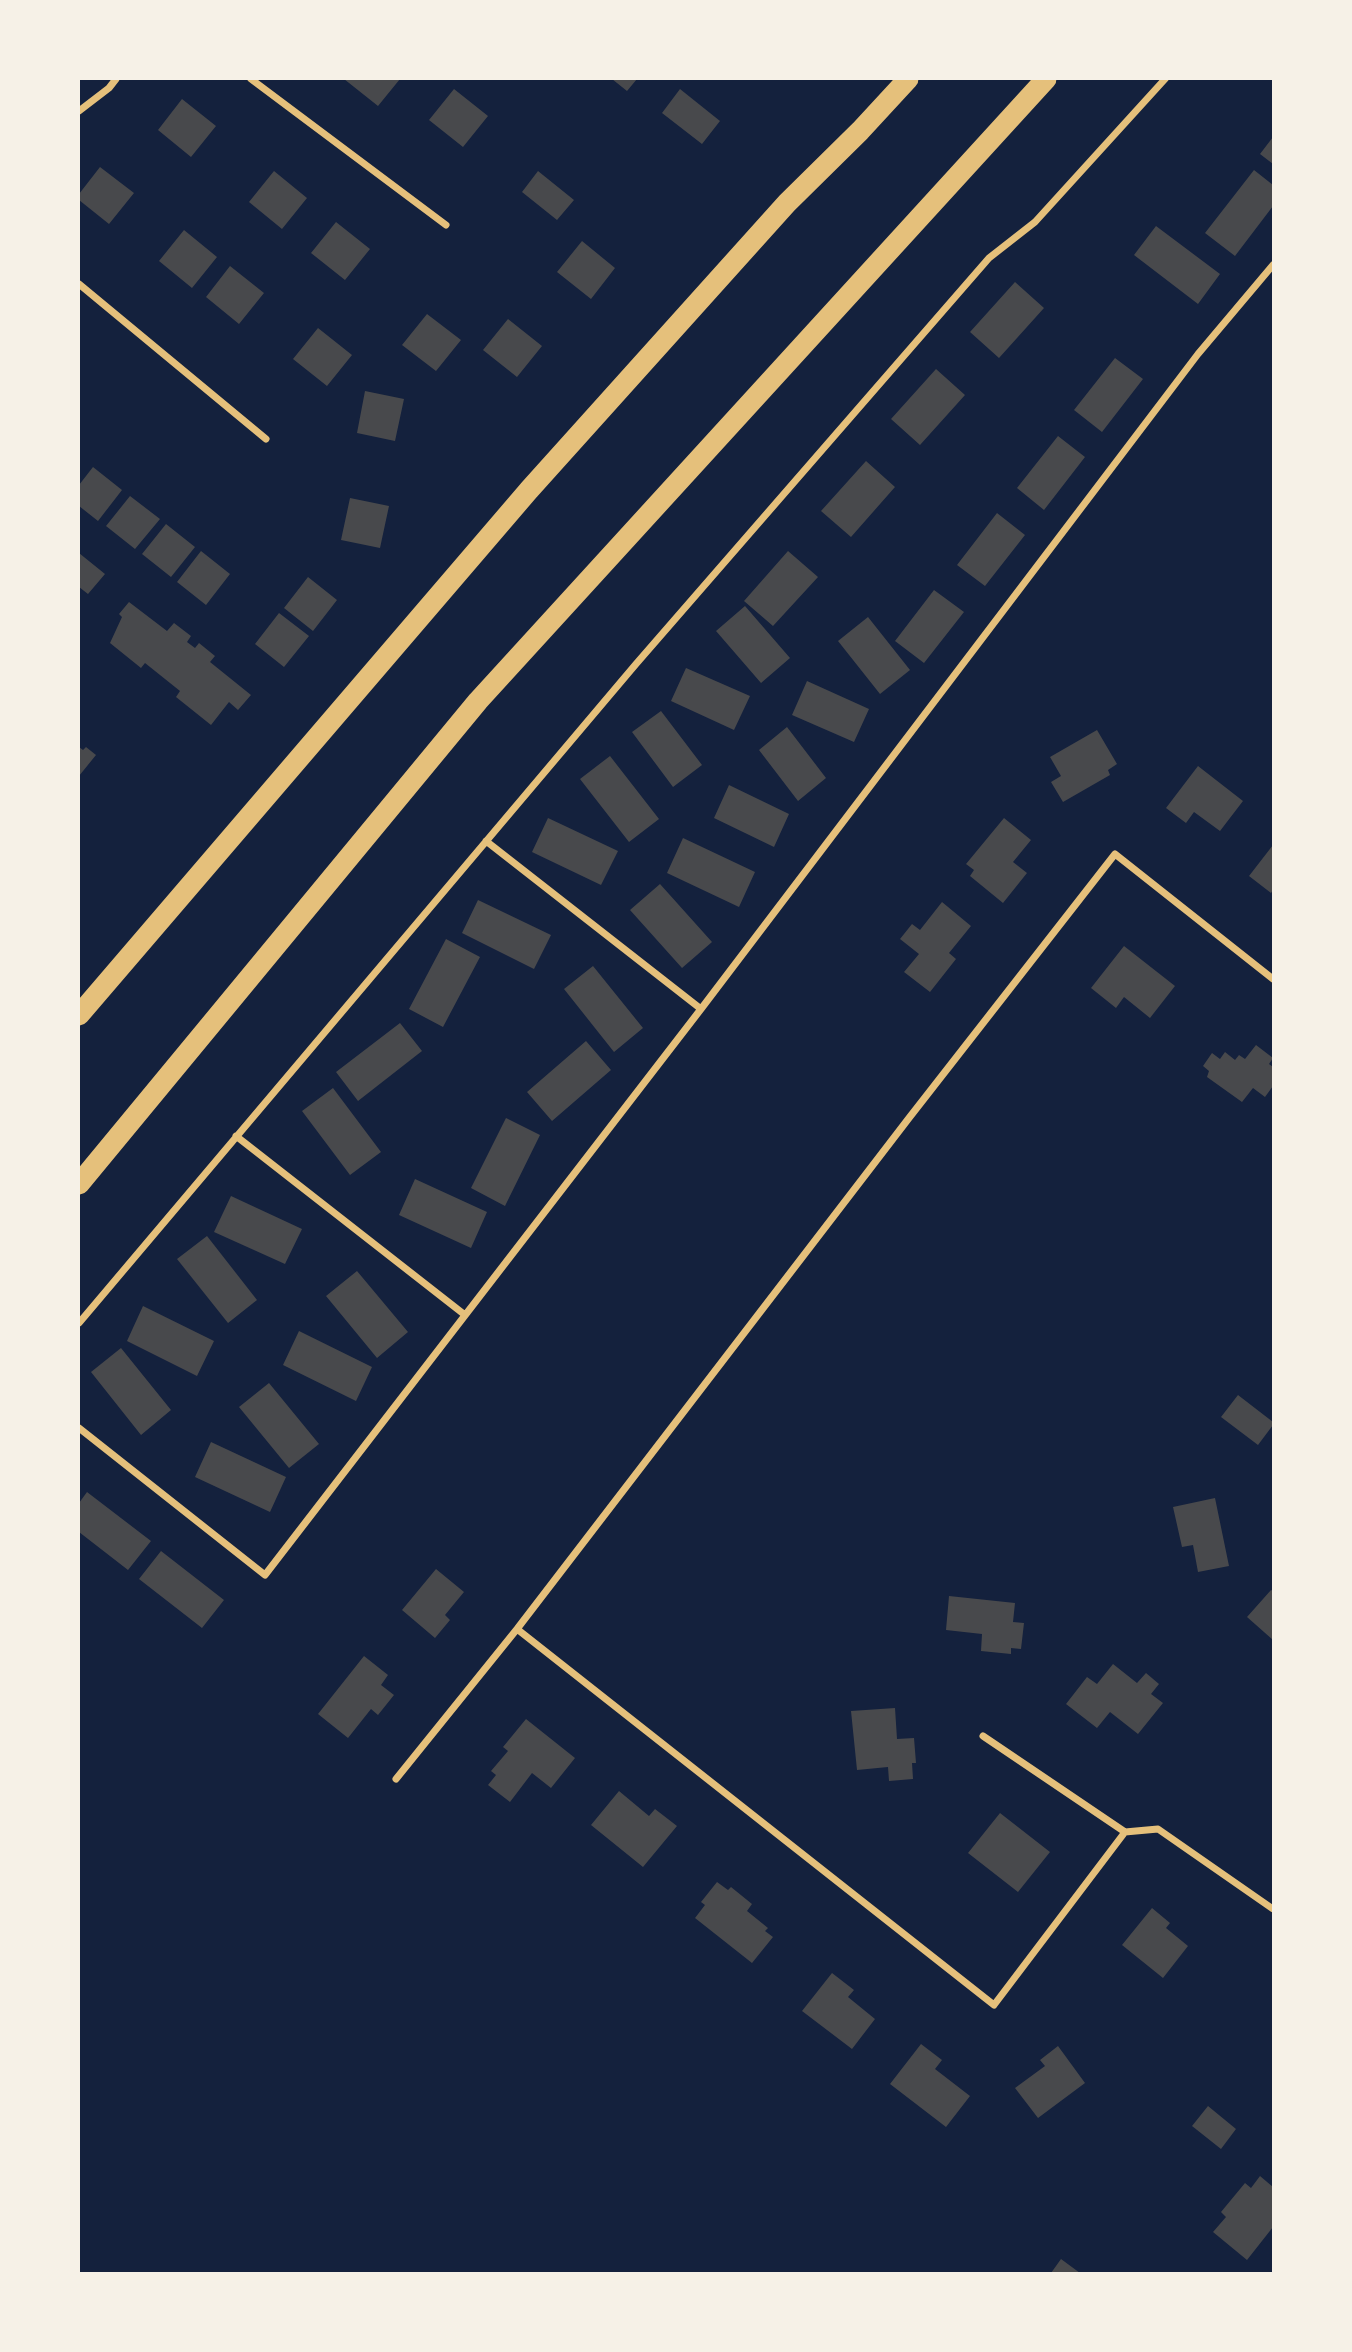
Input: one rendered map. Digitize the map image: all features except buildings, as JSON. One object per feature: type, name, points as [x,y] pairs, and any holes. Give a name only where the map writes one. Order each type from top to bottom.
[{"type":"highway","points":[[79,1015],[529,490],[787,203],[908,79]]},
{"type":"highway","points":[[79,1184],[478,701],[1046,79]]},
{"type":"street","points":[[79,111],[109,88],[116,79]]},
{"type":"street","points":[[251,79],[446,225]]},
{"type":"street","points":[[79,1323],[627,674],[989,258],[1035,222],[1165,79]]},
{"type":"street","points":[[79,1428],[265,1575],[701,1009],[1198,354],[1273,265]]},
{"type":"street","points":[[79,284],[266,439]]},
{"type":"street","points":[[486,841],[701,1009]]},
{"type":"street","points":[[396,1779],[517,1629],[1115,854],[1273,979]]},
{"type":"street","points":[[236,1136],[464,1315]]},
{"type":"street","points":[[517,1629],[994,2005],[1125,1832]]},
{"type":"street","points":[[983,1736],[1125,1832],[1158,1829],[1273,1909]]}]
